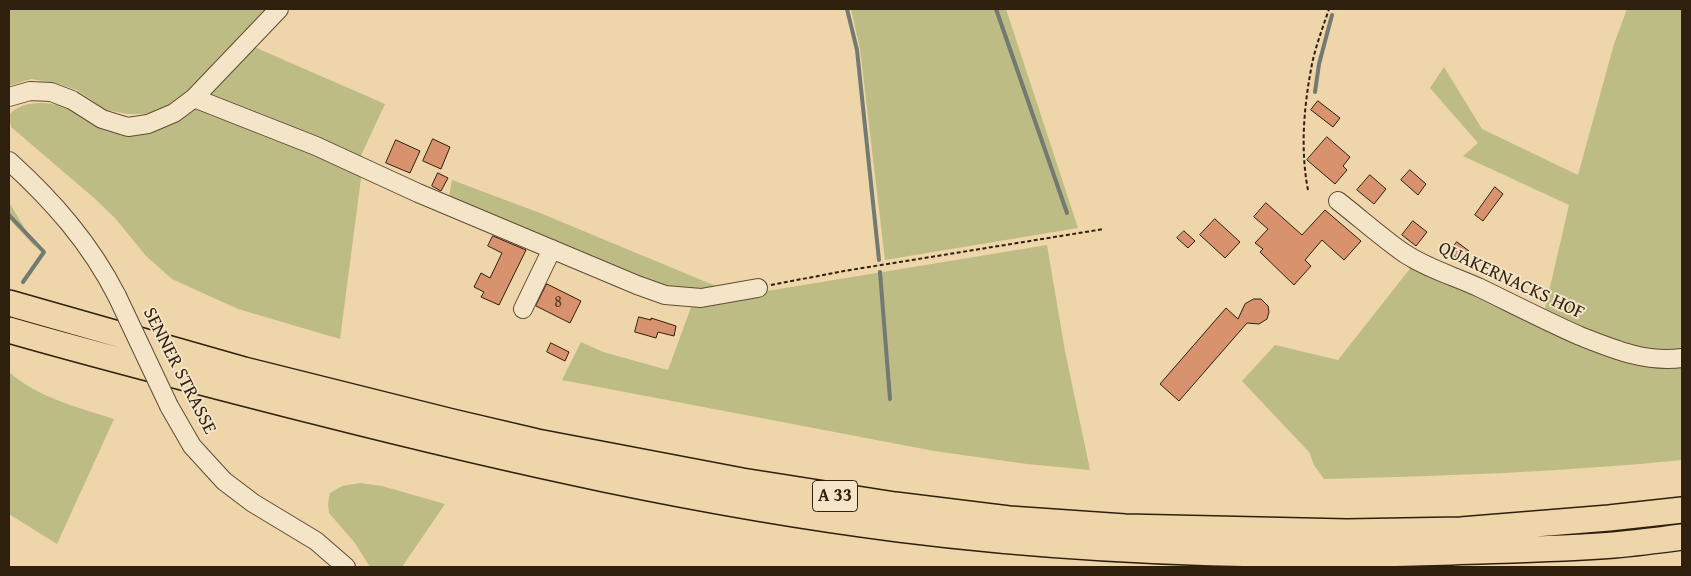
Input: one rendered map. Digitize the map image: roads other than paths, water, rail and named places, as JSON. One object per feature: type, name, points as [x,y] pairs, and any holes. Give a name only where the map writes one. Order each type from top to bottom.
[{"type":"highway","name":"A 33","points":[[9,303],[244,370],[470,427],[537,442],[742,481],[895,505],[1009,519],[1126,527],[1347,532],[1461,530],[1682,510]]},
{"type":"highway","name":"A 33","points":[[9,330],[248,394],[444,444],[532,464],[739,505],[897,529],[1005,541],[1126,550],[1346,555],[1616,545],[1682,537]]},
{"type":"street","points":[[9,97],[30,91],[51,92],[72,100],[102,119],[128,127],[148,124],[174,113],[194,98],[279,9]]},
{"type":"street","points":[[194,98],[316,146],[418,193],[665,295],[701,298],[758,288]]},
{"type":"street","name":"SENNER STRASSE","points":[[9,161],[66,218],[96,258],[117,296],[169,406],[192,446],[224,481],[253,503],[316,541],[346,567]]},
{"type":"street","name":"QUAKERNACKS HOF","points":[[1338,201],[1404,252],[1429,268],[1478,288],[1542,320],[1621,353],[1654,359],[1672,360],[1682,358]]},
{"type":"street","points":[[523,309],[552,249]]},
{"type":"waterway","points":[[847,9],[857,50],[879,260]]},
{"type":"waterway","points":[[996,9],[1067,213]]},
{"type":"waterway","points":[[1315,92],[1319,64],[1332,15]]},
{"type":"waterway","points":[[9,215],[44,252],[23,282]]},
{"type":"waterway","points":[[880,272],[890,399]]}]
